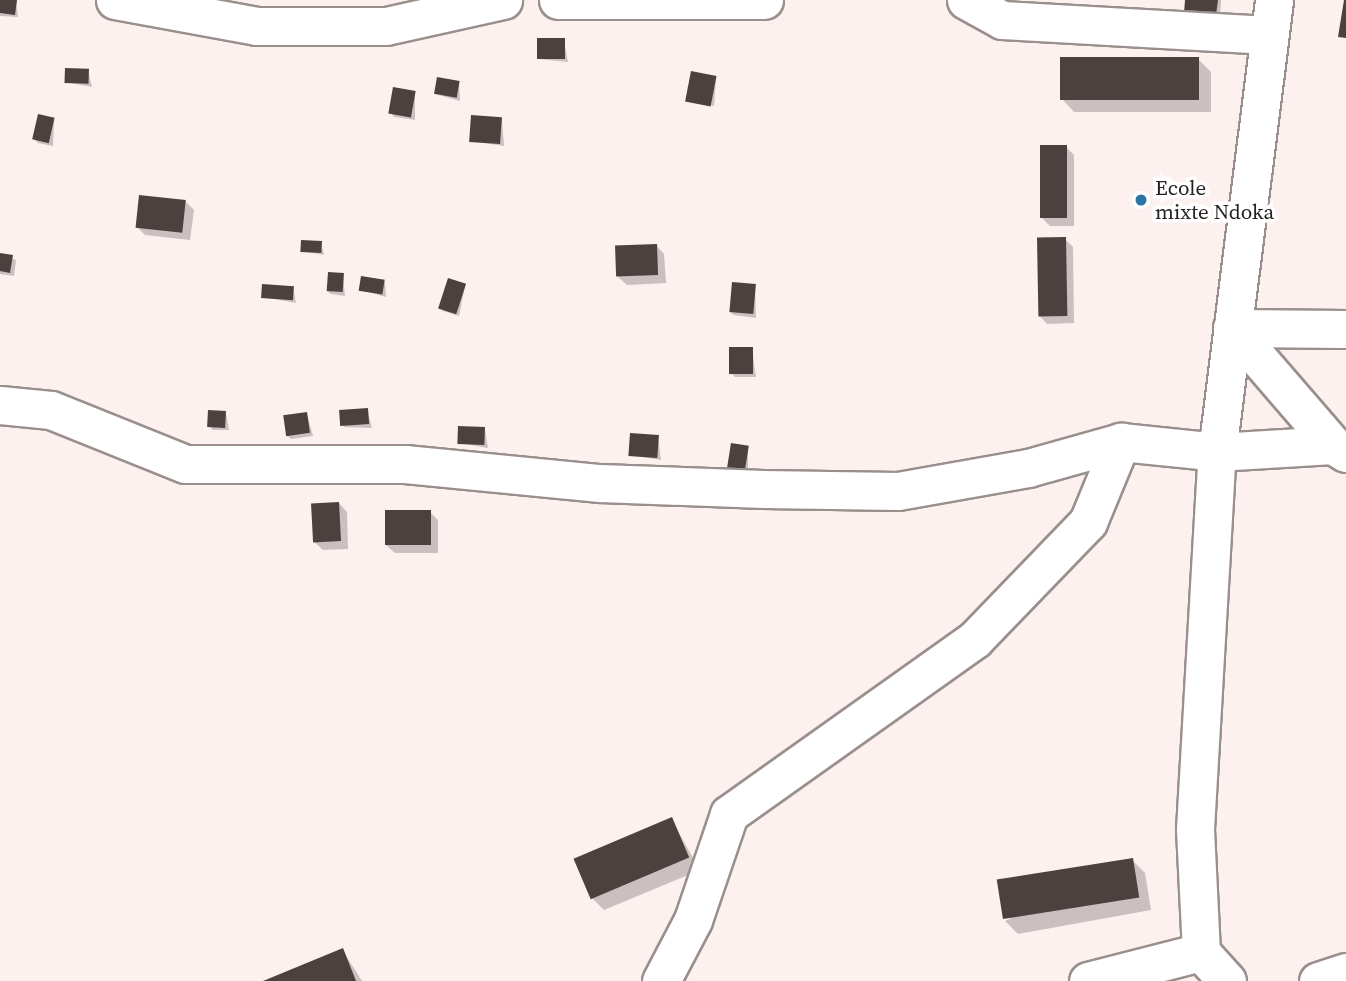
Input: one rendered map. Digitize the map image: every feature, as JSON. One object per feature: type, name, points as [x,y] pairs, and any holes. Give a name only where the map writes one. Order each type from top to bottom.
[{"type":"street","points":[[115,0],[269,26],[386,26],[503,0]]},
{"type":"street","points":[[558,0],[764,0]]},
{"type":"street","points":[[965,0],[1002,20],[1272,18],[1217,452],[1195,829],[1215,972],[1088,981]]},
{"type":"street","points":[[1233,328],[1346,329]]},
{"type":"street","points":[[1233,328],[1340,449]]},
{"type":"street","points":[[0,405],[51,410],[185,464],[405,464],[600,483],[750,488],[898,491],[1028,468],[1121,442],[1217,452],[1340,449]]},
{"type":"street","points":[[661,981],[694,920],[729,814],[975,639],[1088,522],[1121,442]]},
{"type":"street","points":[[1318,981],[1346,972]]},
{"type":"building","points":[[0,0],[17,0],[15,15],[0,13]]},
{"type":"building","points":[[1185,0],[1218,0],[1216,15],[1184,13]]},
{"type":"building","points":[[1346,0],[1346,38],[1338,37]]},
{"type":"building","points":[[537,38],[565,38],[565,59],[537,59]]},
{"type":"building","points":[[1060,57],[1199,57],[1199,100],[1060,100]]},
{"type":"building","points":[[65,68],[89,69],[88,84],[64,83]]},
{"type":"building","points":[[691,71],[717,76],[711,106],[685,101]]},
{"type":"building","points":[[437,77],[460,81],[457,98],[434,94]]},
{"type":"building","points":[[393,87],[416,91],[411,118],[388,114]]},
{"type":"building","points":[[38,114],[55,118],[49,143],[32,139]]},
{"type":"building","points":[[471,115],[502,117],[500,144],[469,142]]},
{"type":"building","points":[[1040,145],[1067,145],[1067,218],[1040,218]]},
{"type":"building","points":[[139,195],[186,200],[182,233],[136,228]]},
{"type":"building","points":[[1066,237],[1067,316],[1038,316],[1037,238]]},
{"type":"building","points":[[301,240],[322,241],[321,253],[300,252]]},
{"type":"building","points":[[657,244],[658,275],[616,276],[615,245]]},
{"type":"building","points":[[0,253],[13,255],[10,273],[0,271]]},
{"type":"building","points":[[328,272],[344,273],[343,292],[327,291]]},
{"type":"building","points":[[361,276],[385,280],[382,295],[359,291]]},
{"type":"building","points":[[448,278],[466,284],[456,314],[438,308]]},
{"type":"building","points":[[732,282],[756,284],[753,314],[729,312]]},
{"type":"building","points":[[262,284],[294,286],[293,300],[261,298]]},
{"type":"building","points":[[729,347],[753,347],[753,374],[729,374]]},
{"type":"building","points":[[368,408],[369,424],[340,426],[339,410]]},
{"type":"building","points":[[208,410],[226,411],[225,428],[207,427]]},
{"type":"building","points":[[307,412],[310,433],[286,436],[283,415]]},
{"type":"building","points":[[458,426],[485,427],[484,445],[457,444]]},
{"type":"building","points":[[630,433],[659,435],[657,458],[628,456]]},
{"type":"building","points":[[731,443],[749,446],[745,471],[727,468]]},
{"type":"building","points":[[339,502],[341,541],[313,542],[311,503]]},
{"type":"building","points":[[385,510],[431,510],[431,545],[385,545]]},
{"type":"building","points":[[672,817],[689,858],[591,899],[574,859]]},
{"type":"building","points":[[1133,858],[1139,898],[1003,919],[997,880]]},
{"type":"building","points":[[343,948],[356,981],[263,981]]},
{"type":"place","name":"Ecole mixte Ndoka","points":[[1141,200]]}]
